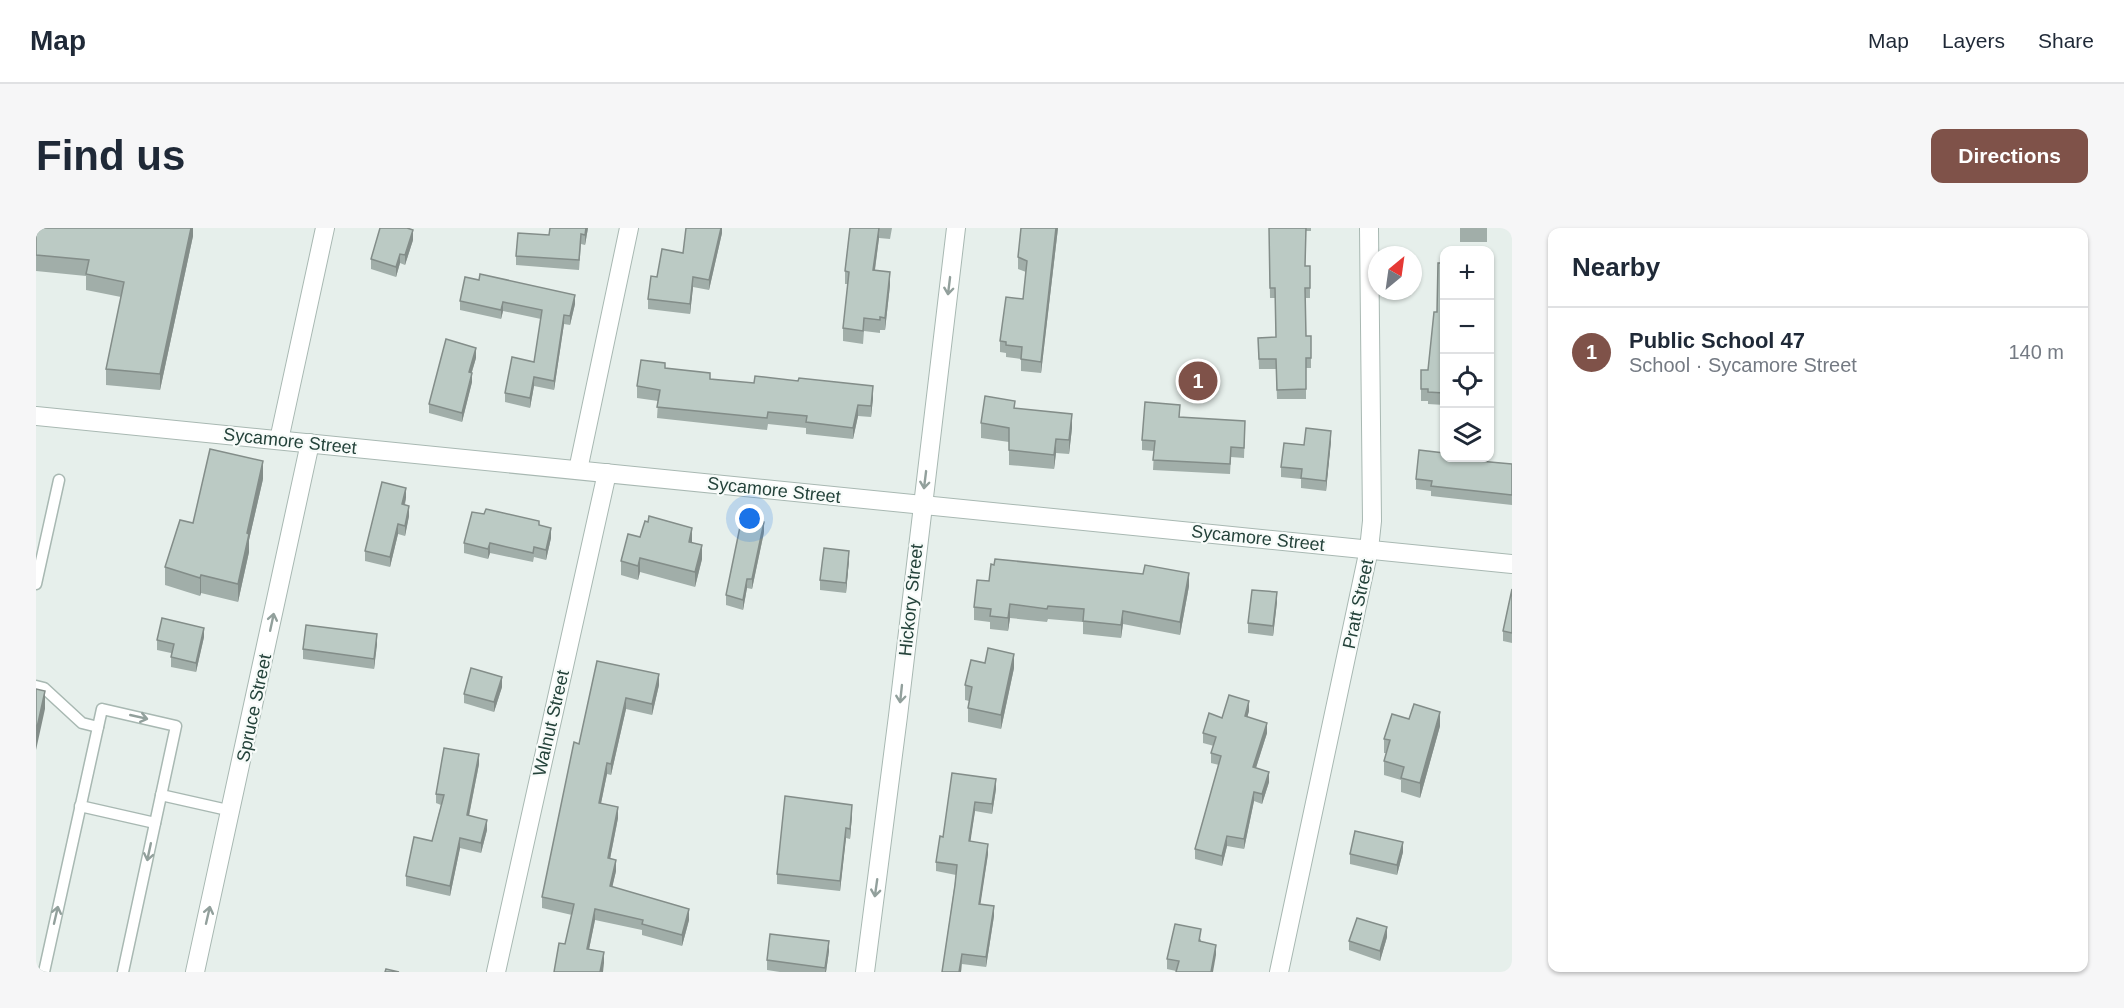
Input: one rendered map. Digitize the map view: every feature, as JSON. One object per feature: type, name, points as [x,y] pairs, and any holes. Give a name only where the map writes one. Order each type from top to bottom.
[{"type":"street","points":[[279,440],[325,228]]},
{"type":"street","points":[[578,470],[629,228]]},
{"type":"street","name":"Hickory Street","points":[[865,972],[956,228]]},
{"type":"street","name":"Pratt Street","points":[[1279,972],[1369,549],[1372,521],[1369,228]]},
{"type":"street","name":"Sycamore Street","points":[[36,416],[1512,564]]},
{"type":"street","name":"Spruce Street","points":[[195,972],[232,811],[310,443]]},
{"type":"street","name":"Walnut Street","points":[[496,972],[607,473]]},
{"type":"lane","points":[[36,584],[59,480]]},
{"type":"lane","points":[[36,686],[44,688],[82,723],[98,727]]},
{"type":"lane","points":[[44,972],[102,709],[176,726],[123,972]]},
{"type":"lane","points":[[161,795],[232,811]]},
{"type":"lane","points":[[80,806],[155,823]]},
{"type":"building","points":[[36,228],[191,228],[160,374],[106,369],[124,282],[86,274],[89,260],[36,255]]},
{"type":"building","points":[[380,228],[413,230],[405,255],[400,254],[396,267],[371,259]]},
{"type":"building","points":[[550,228],[586,228],[585,235],[581,234],[579,260],[516,256],[518,233],[549,235]]},
{"type":"building","points":[[686,228],[721,228],[709,280],[693,277],[690,304],[648,299],[651,276],[657,277],[662,249],[683,253]]},
{"type":"building","points":[[850,228],[879,228],[873,270],[890,272],[885,318],[880,317],[880,320],[864,318],[863,331],[843,328],[849,272],[845,271]]},
{"type":"building","points":[[1021,228],[1056,228],[1041,362],[1021,359],[1022,347],[1006,345],[1006,342],[1000,341],[1006,297],[1023,299],[1027,261],[1018,257]]},
{"type":"building","points":[[1269,228],[1306,228],[1305,266],[1310,266],[1310,288],[1305,288],[1306,336],[1311,336],[1311,358],[1306,358],[1306,389],[1277,390],[1276,359],[1259,359],[1258,338],[1276,337],[1275,288],[1270,288]]},
{"type":"building","points":[[1438,263],[1440,263],[1440,393],[1421,389],[1421,370],[1428,370],[1434,312],[1437,312]]},
{"type":"building","points":[[480,274],[575,295],[570,316],[564,315],[554,381],[534,377],[530,398],[505,393],[512,357],[534,362],[542,310],[503,302],[501,310],[460,301],[465,277],[479,280]]},
{"type":"building","points":[[446,339],[476,348],[462,413],[429,404]]},
{"type":"building","points":[[641,360],[665,363],[665,368],[710,373],[710,379],[754,383],[755,376],[873,386],[871,406],[858,405],[853,428],[806,422],[807,416],[768,412],[767,418],[657,407],[660,390],[637,386]]},
{"type":"building","points":[[985,396],[1015,401],[1014,408],[1072,414],[1069,440],[1056,439],[1054,455],[1009,450],[1009,428],[981,423]]},
{"type":"building","points":[[1145,402],[1180,405],[1179,417],[1245,421],[1244,448],[1231,447],[1230,464],[1153,460],[1155,441],[1142,440]]},
{"type":"building","points":[[1306,428],[1331,431],[1326,481],[1301,478],[1302,469],[1281,467],[1284,443],[1304,445]]},
{"type":"building","points":[[210,449],[263,461],[238,584],[201,575],[200,578],[165,567],[180,520],[193,523]]},
{"type":"building","points":[[1419,450],[1440,453],[1440,462],[1512,464],[1512,495],[1431,486],[1432,481],[1416,479]]},
{"type":"building","points":[[382,482],[406,488],[402,504],[409,506],[405,526],[398,524],[390,557],[365,551]]},
{"type":"building","points":[[486,509],[539,521],[539,525],[551,528],[546,550],[534,547],[533,553],[490,543],[488,549],[464,543],[472,512],[484,514]]},
{"type":"building","points":[[649,516],[692,528],[689,542],[702,545],[695,572],[640,558],[638,566],[621,561],[628,534],[640,537]]},
{"type":"building","points":[[742,517],[764,522],[752,579],[747,579],[743,600],[726,595]]},
{"type":"building","points":[[824,548],[849,551],[846,583],[820,580]]},
{"type":"building","points":[[995,559],[1143,574],[1145,565],[1189,573],[1180,622],[1123,611],[1121,625],[1083,621],[1084,609],[1048,606],[1047,609],[1010,604],[1008,618],[990,616],[991,609],[974,607],[977,580],[989,581],[991,564],[994,565]]},
{"type":"building","points":[[1512,589],[1512,633],[1503,631]]},
{"type":"building","points":[[1252,590],[1277,592],[1273,626],[1248,623]]},
{"type":"building","points":[[162,618],[204,628],[196,663],[171,657],[174,644],[157,640]]},
{"type":"building","points":[[306,625],[377,634],[374,659],[303,649]]},
{"type":"building","points":[[988,648],[1014,654],[1001,715],[968,708],[972,687],[965,685],[971,660],[985,663]]},
{"type":"building","points":[[597,661],[659,674],[652,704],[626,698],[611,764],[607,763],[599,803],[618,807],[608,858],[616,860],[610,886],[689,909],[682,935],[642,924],[643,920],[595,909],[587,949],[604,952],[600,972],[554,972],[559,943],[565,944],[574,904],[542,897],[574,742],[579,744]]},
{"type":"building","points":[[471,668],[502,677],[494,702],[464,694]]},
{"type":"building","points":[[36,689],[45,691],[36,732]]},
{"type":"building","points":[[1229,695],[1249,701],[1245,716],[1267,723],[1253,767],[1269,772],[1262,794],[1254,792],[1244,839],[1227,836],[1222,856],[1195,849],[1221,756],[1211,753],[1216,737],[1203,733],[1209,713],[1222,718]]},
{"type":"building","points":[[1414,704],[1440,712],[1420,783],[1401,778],[1404,767],[1384,761],[1390,740],[1384,739],[1392,714],[1409,719]]},
{"type":"building","points":[[444,748],[479,754],[467,815],[487,820],[481,843],[460,838],[450,886],[406,876],[414,837],[432,841],[444,795],[436,794]]},
{"type":"building","points":[[952,773],[996,779],[992,804],[975,802],[969,841],[988,844],[979,904],[994,906],[986,957],[962,954],[959,972],[942,972],[957,865],[936,862],[940,836],[943,837]]},
{"type":"building","points":[[785,796],[852,805],[850,829],[846,828],[840,881],[777,874]]},
{"type":"building","points":[[1355,831],[1403,842],[1397,865],[1350,854]]},
{"type":"building","points":[[1357,918],[1387,927],[1380,951],[1349,941]]},
{"type":"building","points":[[1175,924],[1201,929],[1199,941],[1216,945],[1211,972],[1176,972],[1179,961],[1167,959]]},
{"type":"building","points":[[770,934],[829,941],[825,968],[767,960]]},
{"type":"place","name":"Public School 47","points":[[1198,381]]}]
